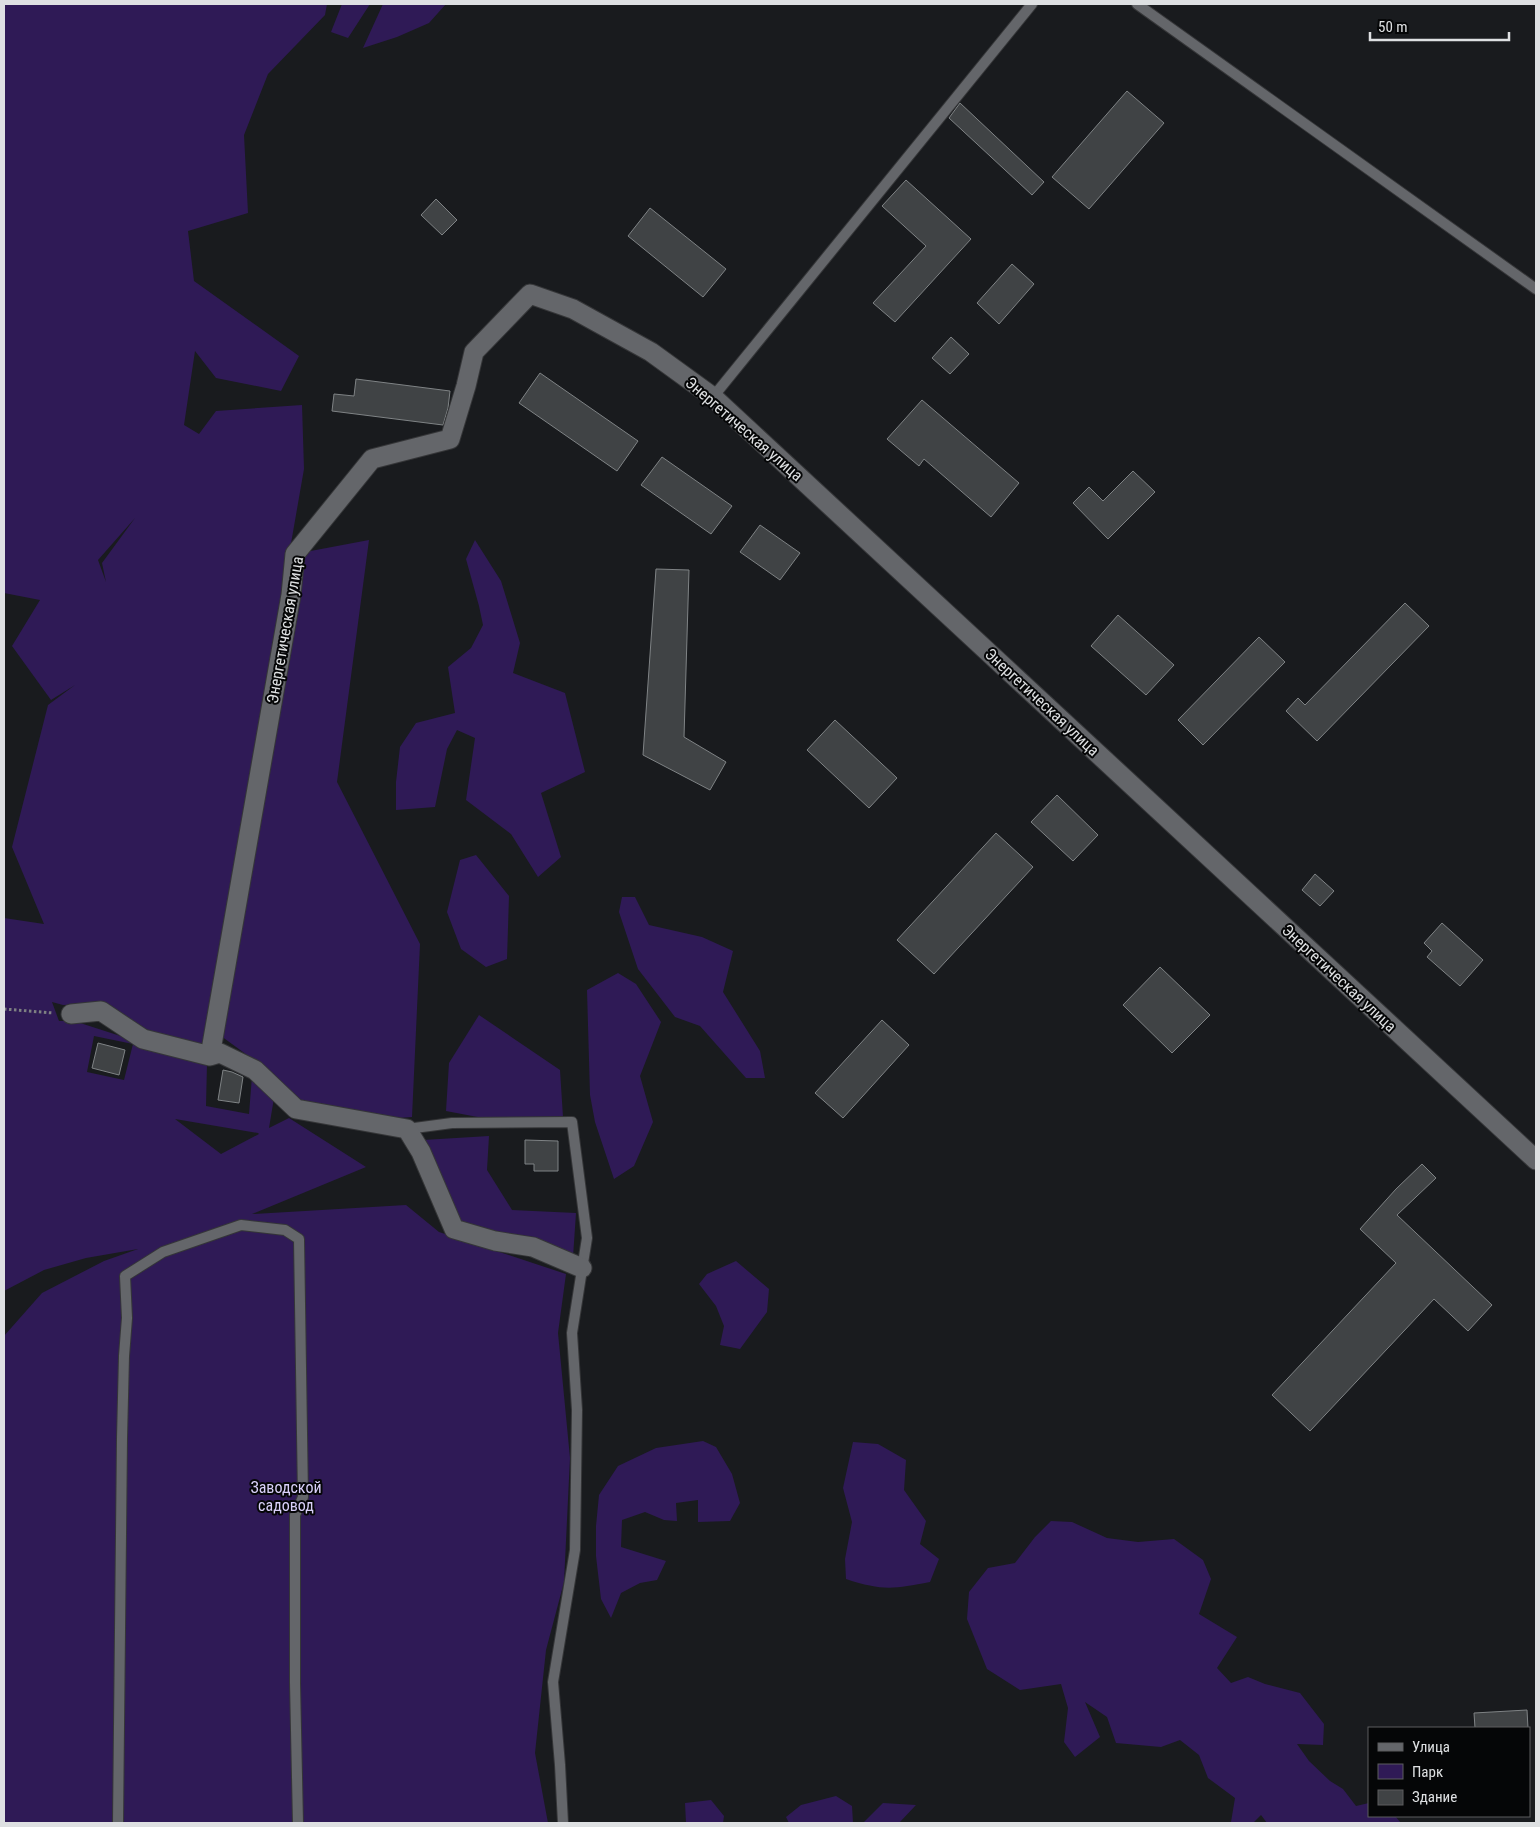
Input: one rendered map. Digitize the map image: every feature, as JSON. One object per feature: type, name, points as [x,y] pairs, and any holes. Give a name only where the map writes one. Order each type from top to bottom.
[{"type":"street","name":"Энергетическая улица","points":[[210,1056],[291,595],[295,554],[372,459],[450,439],[474,352],[530,294],[573,310],[651,352],[712,397],[1536,1160]]},
{"type":"street","points":[[71,1014],[101,1011],[143,1040],[210,1056],[220,1053],[255,1070],[296,1109],[407,1128],[422,1152],[454,1229],[495,1241],[533,1247],[582,1268]]},
{"type":"lane","points":[[712,397],[1032,4]]},
{"type":"lane","points":[[1137,4],[1536,289]]},
{"type":"lane","points":[[407,1128],[452,1123],[572,1122],[586,1238],[572,1333],[577,1410],[575,1550],[553,1682],[563,1823]]},
{"type":"lane","points":[[118,1823],[122,1438],[127,1318],[125,1276],[163,1252],[241,1225],[286,1230],[299,1239],[303,1497],[296,1515],[295,1683],[298,1823]]},
{"type":"path","points":[[4,1009],[71,1014]]},
{"type":"green space","name":"Заводской садовод","points":[[4,4],[327,4],[325,15],[268,74],[244,135],[248,213],[188,231],[194,281],[299,356],[281,391],[216,378],[195,351],[184,425],[199,434],[216,411],[302,405],[304,469],[203,1047],[128,1027],[105,1004],[63,1005],[52,1002],[59,1021],[74,1021],[207,1064],[206,1106],[249,1114],[252,1076],[274,1098],[269,1128],[289,1118],[366,1167],[252,1214],[406,1205],[439,1232],[566,1274],[558,1333],[570,1458],[564,1582],[546,1650],[535,1753],[548,1823],[4,1823],[4,1336],[42,1293],[104,1261],[138,1249],[86,1258],[44,1270],[4,1291],[4,918],[44,924],[12,847],[48,705],[75,685],[51,700],[12,646],[40,600],[4,593]],"holes":[[[135,518],[102,563],[106,582],[98,560]],[[94,1036],[133,1044],[124,1080],[87,1072]],[[175,1119],[259,1134],[221,1154]]]},
{"type":"green space","points":[[342,4],[370,4],[348,38],[331,32]]},
{"type":"green space","points":[[383,4],[446,4],[429,23],[397,37],[363,48]]},
{"type":"green space","points":[[369,540],[337,782],[420,944],[412,1117],[371,1120],[308,1107],[273,1074],[221,1036],[300,553]]},
{"type":"green space","points":[[475,540],[501,581],[520,643],[513,673],[565,693],[585,772],[541,793],[561,857],[538,877],[511,834],[466,800],[475,738],[457,730],[447,749],[435,807],[396,810],[396,782],[400,747],[416,723],[455,713],[448,667],[471,648],[483,625],[466,559]]},
{"type":"green space","points":[[476,855],[509,896],[507,959],[486,967],[461,949],[447,912],[460,860]]},
{"type":"green space","points":[[622,897],[635,897],[649,925],[702,937],[733,951],[723,992],[760,1051],[765,1078],[746,1078],[700,1026],[675,1017],[638,969],[619,912]]},
{"type":"green space","points":[[618,973],[636,984],[661,1022],[640,1076],[653,1122],[634,1166],[614,1179],[595,1122],[590,1095],[587,990]]},
{"type":"green space","points":[[479,1015],[560,1070],[563,1117],[488,1119],[446,1111],[449,1063]]},
{"type":"green space","points":[[489,1136],[487,1170],[512,1210],[576,1213],[573,1257],[541,1242],[461,1223],[423,1140]]},
{"type":"green space","points":[[736,1261],[769,1289],[767,1312],[740,1349],[720,1345],[724,1326],[716,1306],[699,1284],[707,1274]]},
{"type":"green space","points":[[703,1441],[716,1447],[732,1474],[740,1503],[730,1521],[698,1522],[698,1500],[676,1503],[677,1521],[664,1520],[645,1512],[622,1520],[621,1547],[666,1561],[657,1580],[640,1583],[621,1593],[611,1618],[601,1599],[596,1556],[599,1495],[618,1466],[656,1448]]},
{"type":"green space","points":[[853,1442],[878,1444],[906,1460],[904,1490],[926,1521],[920,1544],[939,1559],[930,1582],[888,1588],[869,1586],[846,1579],[845,1559],[852,1522],[843,1488]]},
{"type":"green space","points":[[1051,1521],[1072,1522],[1107,1538],[1138,1542],[1174,1539],[1203,1560],[1211,1579],[1199,1614],[1237,1637],[1217,1668],[1231,1683],[1248,1677],[1265,1684],[1300,1693],[1324,1724],[1323,1745],[1297,1744],[1309,1761],[1330,1781],[1343,1789],[1356,1806],[1368,1803],[1368,1817],[1396,1817],[1401,1823],[1267,1823],[1261,1815],[1253,1823],[1232,1823],[1235,1798],[1208,1778],[1199,1755],[1180,1740],[1161,1747],[1116,1743],[1107,1717],[1085,1702],[1100,1737],[1075,1757],[1064,1742],[1068,1708],[1061,1684],[1020,1690],[987,1669],[967,1619],[969,1592],[988,1568],[1015,1563],[1035,1537]]},
{"type":"green space","points":[[836,1796],[852,1806],[853,1823],[789,1823],[786,1817],[801,1805]]},
{"type":"green space","points":[[711,1800],[724,1816],[723,1823],[686,1823],[685,1803]]},
{"type":"green space","points":[[883,1803],[916,1805],[899,1823],[863,1823]]},
{"type":"building","points":[[1127,91],[1164,123],[1089,209],[1052,177]]},
{"type":"building","points":[[960,103],[1044,182],[1032,195],[949,118]]},
{"type":"building","points":[[906,180],[971,239],[895,322],[873,303],[926,246],[882,206]]},
{"type":"building","points":[[436,199],[457,220],[442,235],[421,215]]},
{"type":"building","points":[[650,208],[726,269],[703,297],[628,236]]},
{"type":"building","points":[[1012,264],[1034,284],[999,324],[977,303]]},
{"type":"building","points":[[951,337],[969,354],[950,374],[932,358]]},
{"type":"building","points":[[540,373],[638,441],[617,471],[519,403]]},
{"type":"building","points":[[356,379],[450,391],[443,425],[332,411],[334,394],[354,396]]},
{"type":"building","points":[[922,400],[1019,483],[991,517],[924,459],[919,466],[887,439]]},
{"type":"building","points":[[662,457],[732,506],[711,534],[641,485]]},
{"type":"building","points":[[1133,471],[1155,492],[1108,539],[1073,503],[1089,487],[1103,501]]},
{"type":"building","points":[[760,525],[800,553],[780,580],[740,552]]},
{"type":"building","points":[[656,569],[689,570],[684,737],[726,762],[710,790],[643,755]]},
{"type":"building","points":[[1405,603],[1429,626],[1317,741],[1286,711],[1298,698],[1305,705]]},
{"type":"building","points":[[1118,615],[1174,665],[1146,695],[1091,646]]},
{"type":"building","points":[[1259,637],[1285,662],[1203,745],[1178,720]]},
{"type":"building","points":[[835,720],[897,778],[869,808],[807,750]]},
{"type":"building","points":[[1057,795],[1098,835],[1073,861],[1031,822]]},
{"type":"building","points":[[996,833],[1033,867],[934,974],[897,940]]},
{"type":"building","points":[[1315,874],[1334,891],[1320,906],[1302,890]]},
{"type":"building","points":[[1442,923],[1483,960],[1460,986],[1427,957],[1432,951],[1424,943]]},
{"type":"building","points":[[1160,967],[1210,1015],[1172,1053],[1123,1005]]},
{"type":"building","points":[[882,1020],[909,1045],[843,1118],[815,1093]]},
{"type":"building","points":[[98,1043],[125,1050],[119,1075],[92,1068]]},
{"type":"building","points":[[223,1070],[243,1077],[239,1103],[218,1100]]},
{"type":"building","points":[[525,1140],[558,1141],[558,1171],[534,1171],[534,1164],[525,1164]]},
{"type":"building","points":[[1422,1164],[1436,1178],[1397,1215],[1492,1305],[1468,1331],[1434,1299],[1310,1431],[1272,1395],[1396,1263],[1360,1229],[1396,1189]]},
{"type":"building","points":[[1527,1710],[1528,1727],[1475,1727],[1474,1713]]}]
